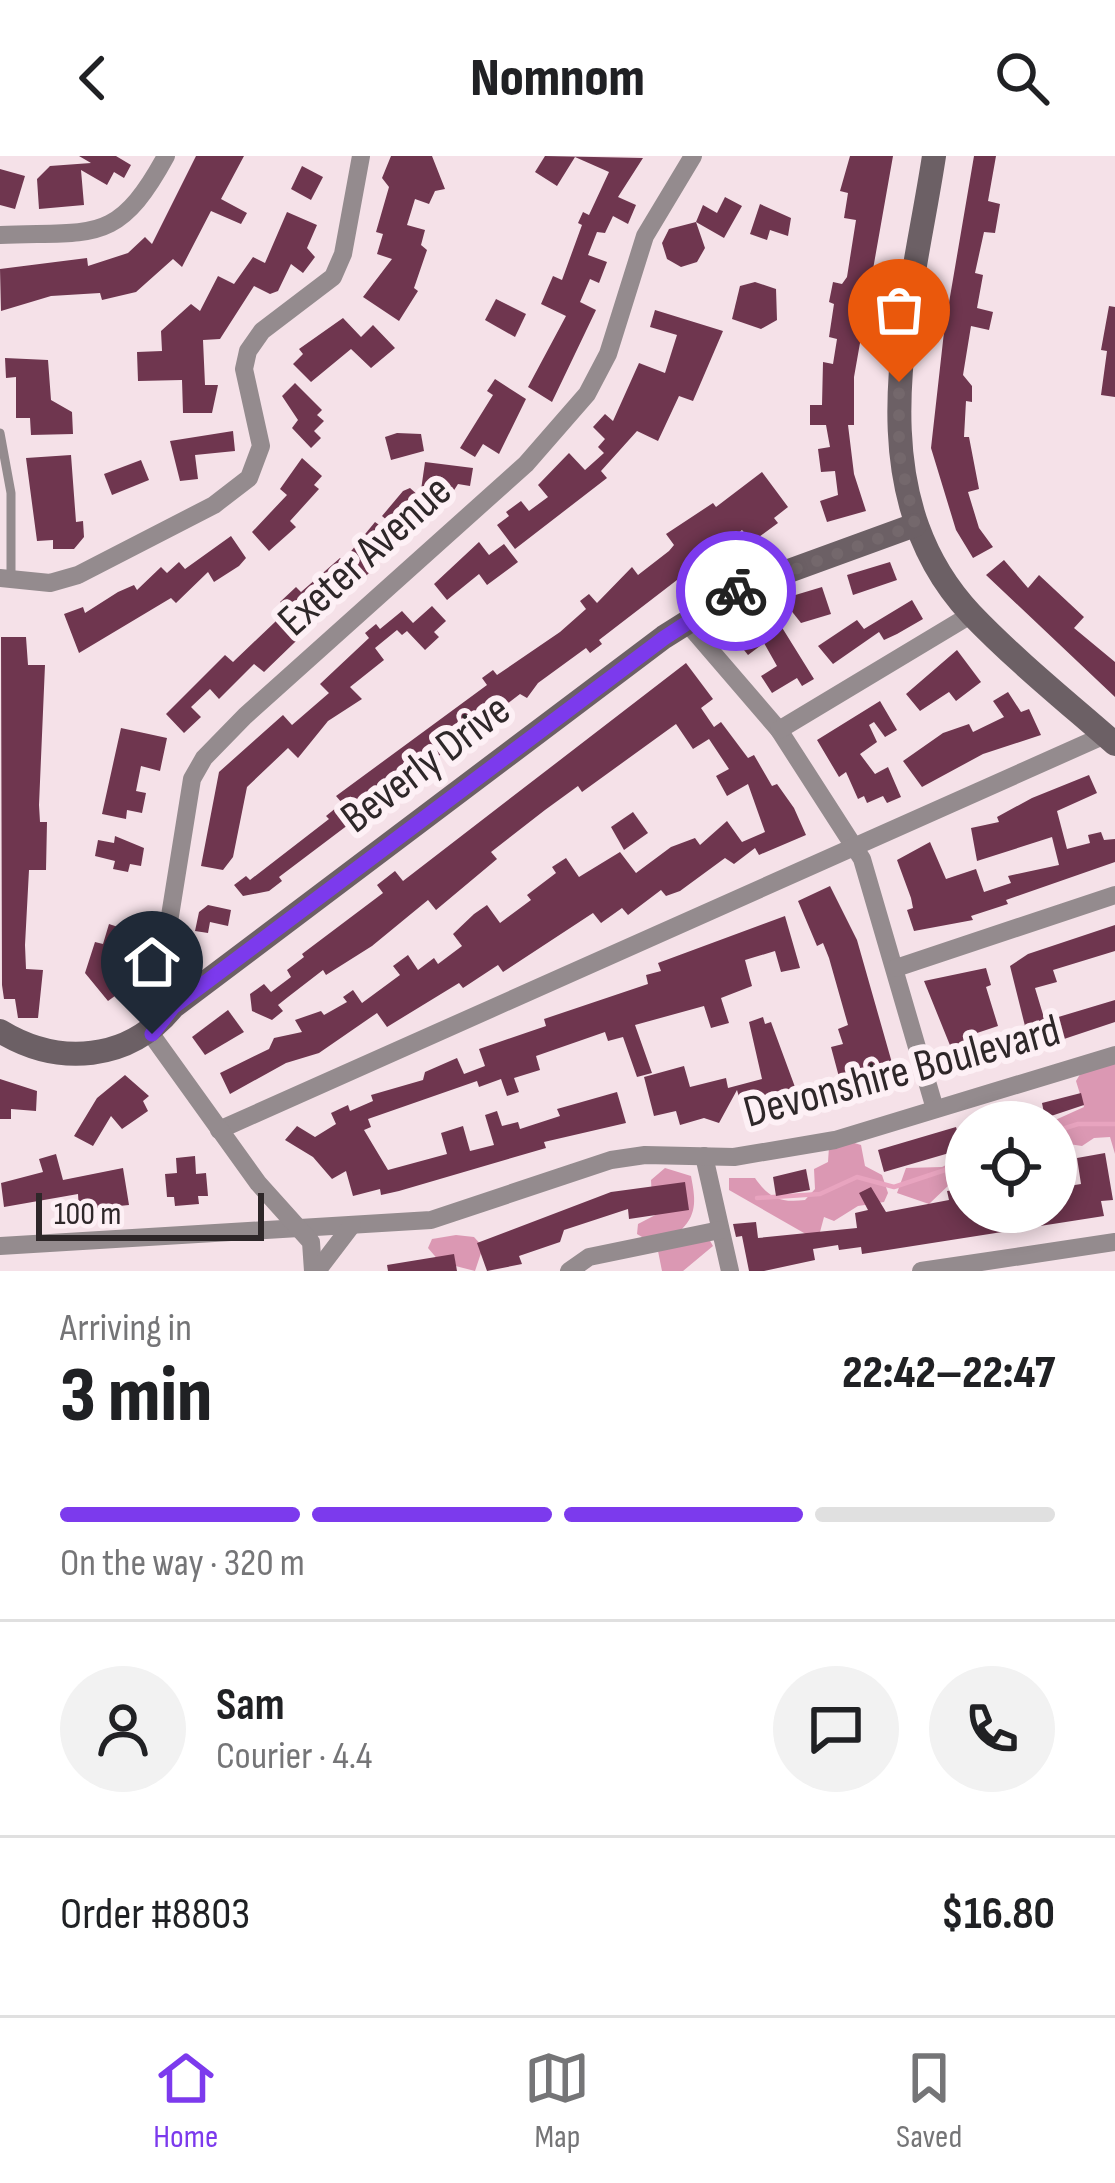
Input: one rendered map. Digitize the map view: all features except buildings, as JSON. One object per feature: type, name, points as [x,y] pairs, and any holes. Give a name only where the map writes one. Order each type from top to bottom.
[{"type":"street","points":[[0,235],[98,230],[115,224],[143,198],[166,156]]},
{"type":"street","points":[[6,579],[50,583],[78,575],[226,498],[249,478],[262,446],[245,378],[248,351],[262,331],[333,277],[343,254],[362,156]]},
{"type":"street","name":"Exeter Avenue","points":[[152,1034],[187,801],[204,758],[526,464],[587,394],[608,354],[645,236],[693,156]]},
{"type":"street","points":[[219,1130],[856,847],[1110,740],[972,614],[932,561],[915,525],[899,453],[899,382],[934,156]]},
{"type":"street","name":"Beverly Drive","points":[[0,1031],[33,1048],[84,1054],[127,1047],[152,1034],[173,1007],[687,623],[742,588],[915,525]]},
{"type":"street","points":[[779,730],[972,614]]},
{"type":"street","points":[[687,623],[779,730],[856,847],[935,1109]]},
{"type":"street","points":[[896,968],[1115,895]]},
{"type":"street","points":[[152,1034],[219,1130],[310,1242],[315,1271]]},
{"type":"street","name":"Devonshire Boulevard","points":[[0,1246],[352,1225],[457,1214],[611,1160],[734,1157],[835,1140],[1115,1055]]},
{"type":"street","points":[[704,1156],[730,1271]]},
{"type":"street","points":[[315,1271],[352,1225]]},
{"type":"street","points":[[569,1271],[590,1257],[720,1230]]},
{"type":"street","points":[[921,1271],[1115,1242]]},
{"type":"lane","points":[[0,433],[11,493],[6,579]]},
{"type":"shaded area","points":[[1115,1054],[1115,1154],[1110,1137],[1077,1145],[1077,1110],[1084,1107],[1076,1081],[1082,1071]]},
{"type":"shaded area","points":[[848,1141],[861,1145],[865,1166],[882,1175],[888,1193],[884,1202],[858,1206],[834,1221],[824,1217],[820,1232],[811,1237],[729,1190],[729,1178],[755,1178],[776,1198],[805,1200],[815,1189],[814,1169],[828,1162],[829,1147]]},
{"type":"shaded area","points":[[942,1167],[945,1189],[929,1204],[897,1193],[906,1168]]},
{"type":"shaded area","points":[[665,1168],[691,1176],[693,1211],[682,1229],[709,1239],[713,1246],[683,1271],[662,1271],[657,1246],[637,1234],[638,1224],[665,1210],[652,1199],[651,1180]]},
{"type":"shaded area","points":[[474,1237],[483,1247],[475,1271],[440,1262],[428,1248],[432,1239]]},
{"type":"waterway","points":[[1077,1124],[1115,1124]]},
{"type":"waterway","points":[[757,1198],[820,1194],[857,1177],[894,1187],[945,1170]]},
{"type":"way so far","points":[[736,591],[915,525],[899,453],[899,382]]},
{"type":"route","points":[[152,1034],[173,1007],[664,638],[736,591]]}]
